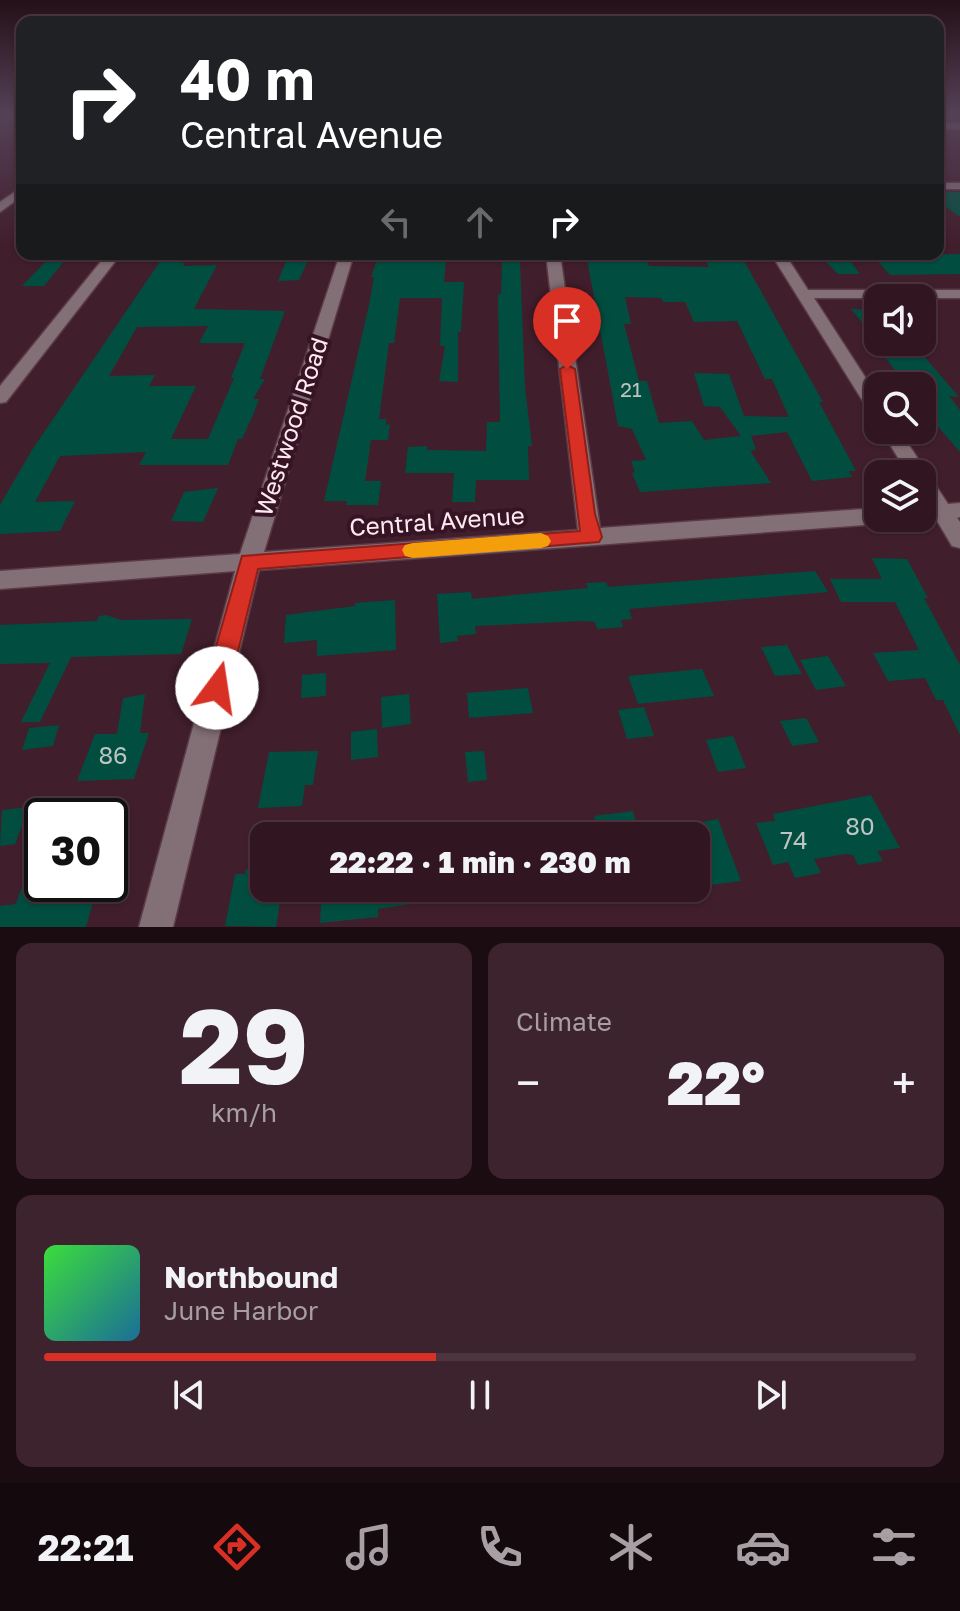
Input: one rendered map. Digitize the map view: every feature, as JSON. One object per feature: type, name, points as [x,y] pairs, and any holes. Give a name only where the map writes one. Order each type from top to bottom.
[{"type":"street","points":[[0,208],[16,196]]},
{"type":"street","points":[[0,398],[109,260]]},
{"type":"street","name":"Westwood Road","points":[[156,927],[249,562],[345,260]]},
{"type":"street","points":[[554,260],[585,514],[591,537]]},
{"type":"street","points":[[782,260],[864,389]]},
{"type":"street","points":[[804,294],[960,294]]},
{"type":"street","points":[[941,511],[960,540]]},
{"type":"street","name":"Central Avenue","points":[[0,580],[864,517]]},
{"type":"building","points":[[944,192],[960,192],[960,217],[945,206]]},
{"type":"building","points":[[944,254],[960,254],[960,274],[890,275],[877,260],[944,260]]},
{"type":"building","points":[[47,260],[65,260],[44,286],[22,286]]},
{"type":"building","points":[[161,260],[183,260],[183,266],[217,265],[194,309],[285,311],[260,379],[265,379],[253,399],[259,399],[228,465],[139,465],[146,452],[60,456],[35,502],[75,501],[60,531],[0,534],[0,505],[32,450]],"holes":[[[208,326],[199,343],[245,343],[208,439],[171,439],[196,386],[149,386],[155,375],[109,376],[137,327]]]},
{"type":"building","points":[[287,260],[308,260],[299,280],[278,281]]},
{"type":"building","points":[[377,260],[446,260],[444,282],[464,282],[461,332],[458,332],[458,382],[439,381],[445,346],[440,346],[442,298],[400,298],[394,343],[389,343],[379,419],[386,419],[386,425],[390,424],[388,440],[371,440],[365,481],[381,481],[378,505],[346,505],[347,501],[324,501],[369,305],[374,277],[371,277]]},
{"type":"building","points":[[587,260],[646,260],[649,266],[709,267],[706,261],[744,261],[823,402],[819,402],[856,471],[849,471],[852,477],[812,481],[787,432],[751,436],[756,449],[751,451],[746,444],[771,483],[640,492],[631,461],[646,460],[632,429],[618,426]],"holes":[[[625,297],[661,298],[663,302],[685,302],[694,322],[737,321],[765,379],[772,379],[789,417],[744,416],[729,374],[694,373],[704,406],[720,407],[741,436],[704,440],[692,421],[659,423],[647,381],[639,381],[624,324],[631,324]]]},
{"type":"building","points":[[824,260],[850,260],[860,274],[838,274]]},
{"type":"building","points":[[502,262],[520,262],[525,387],[532,446],[528,446],[529,480],[476,480],[475,502],[452,502],[454,473],[405,473],[408,447],[486,451],[487,422],[500,422],[498,294],[501,294]]},
{"type":"building","points":[[851,309],[864,309],[864,325]]},
{"type":"building","points":[[884,356],[924,356],[959,397],[949,396],[960,410],[960,452],[936,424],[936,372],[896,372]]},
{"type":"building","points":[[218,488],[203,522],[171,521],[184,492]]},
{"type":"building","points":[[872,558],[907,559],[928,598],[924,598],[960,665],[960,735],[943,700],[936,700],[925,678],[888,681],[873,653],[919,650],[895,602],[841,602],[830,579],[882,579]]},
{"type":"building","points":[[815,571],[828,592],[629,609],[632,619],[621,620],[623,627],[597,629],[595,622],[583,621],[475,626],[476,634],[457,636],[458,641],[440,643],[437,594],[471,592],[472,599],[588,588],[586,583],[606,582],[608,587]]},
{"type":"building","points":[[395,600],[396,650],[317,656],[317,640],[284,643],[286,615],[355,606],[355,603]]},
{"type":"building","points":[[99,616],[121,620],[192,619],[181,654],[71,657],[40,722],[21,722],[50,663],[0,664],[0,625],[97,621]]},
{"type":"building","points":[[787,645],[802,674],[775,676],[761,647]]},
{"type":"building","points":[[828,656],[846,686],[816,690],[800,660]]},
{"type":"building","points":[[702,669],[714,696],[638,704],[628,676]]},
{"type":"building","points":[[326,673],[326,696],[301,698],[302,675]]},
{"type":"building","points":[[528,688],[533,713],[469,718],[467,693]]},
{"type":"building","points":[[145,694],[140,733],[149,733],[134,779],[77,781],[95,734],[117,734],[123,698]]},
{"type":"building","points":[[409,694],[411,724],[382,728],[381,697]]},
{"type":"building","points":[[644,707],[654,736],[627,739],[618,710]]},
{"type":"building","points":[[806,718],[819,742],[792,746],[780,721]]},
{"type":"building","points":[[59,725],[53,746],[22,750],[29,728]]},
{"type":"building","points":[[377,729],[378,757],[351,760],[351,732]]},
{"type":"building","points":[[733,736],[746,768],[718,772],[706,740]]},
{"type":"building","points":[[318,751],[313,785],[305,785],[302,806],[258,808],[269,752]]},
{"type":"building","points":[[484,751],[487,780],[468,782],[465,752]]},
{"type":"building","points":[[871,795],[900,848],[877,851],[883,861],[858,865],[853,855],[846,854],[814,859],[821,873],[795,878],[788,862],[773,865],[756,823],[775,821],[773,814]]},
{"type":"building","points":[[24,808],[24,820],[15,844],[0,846],[2,810]]},
{"type":"building","points":[[633,811],[636,822],[596,822],[594,816]]},
{"type":"building","points":[[718,819],[741,881],[710,885],[710,822],[702,822]]},
{"type":"building","points":[[246,869],[250,869],[250,902],[280,902],[276,927],[225,926],[235,874],[245,874]]},
{"type":"building","points":[[21,889],[24,889],[24,902],[93,902],[86,927],[0,927],[0,906],[16,904]]},
{"type":"building","points":[[321,902],[424,902],[378,909],[378,917],[320,923]]},
{"type":"slow traffic","points":[[413,550],[541,541]]},
{"type":"route","points":[[217,688],[249,562],[591,537],[585,514],[567,369]]}]
